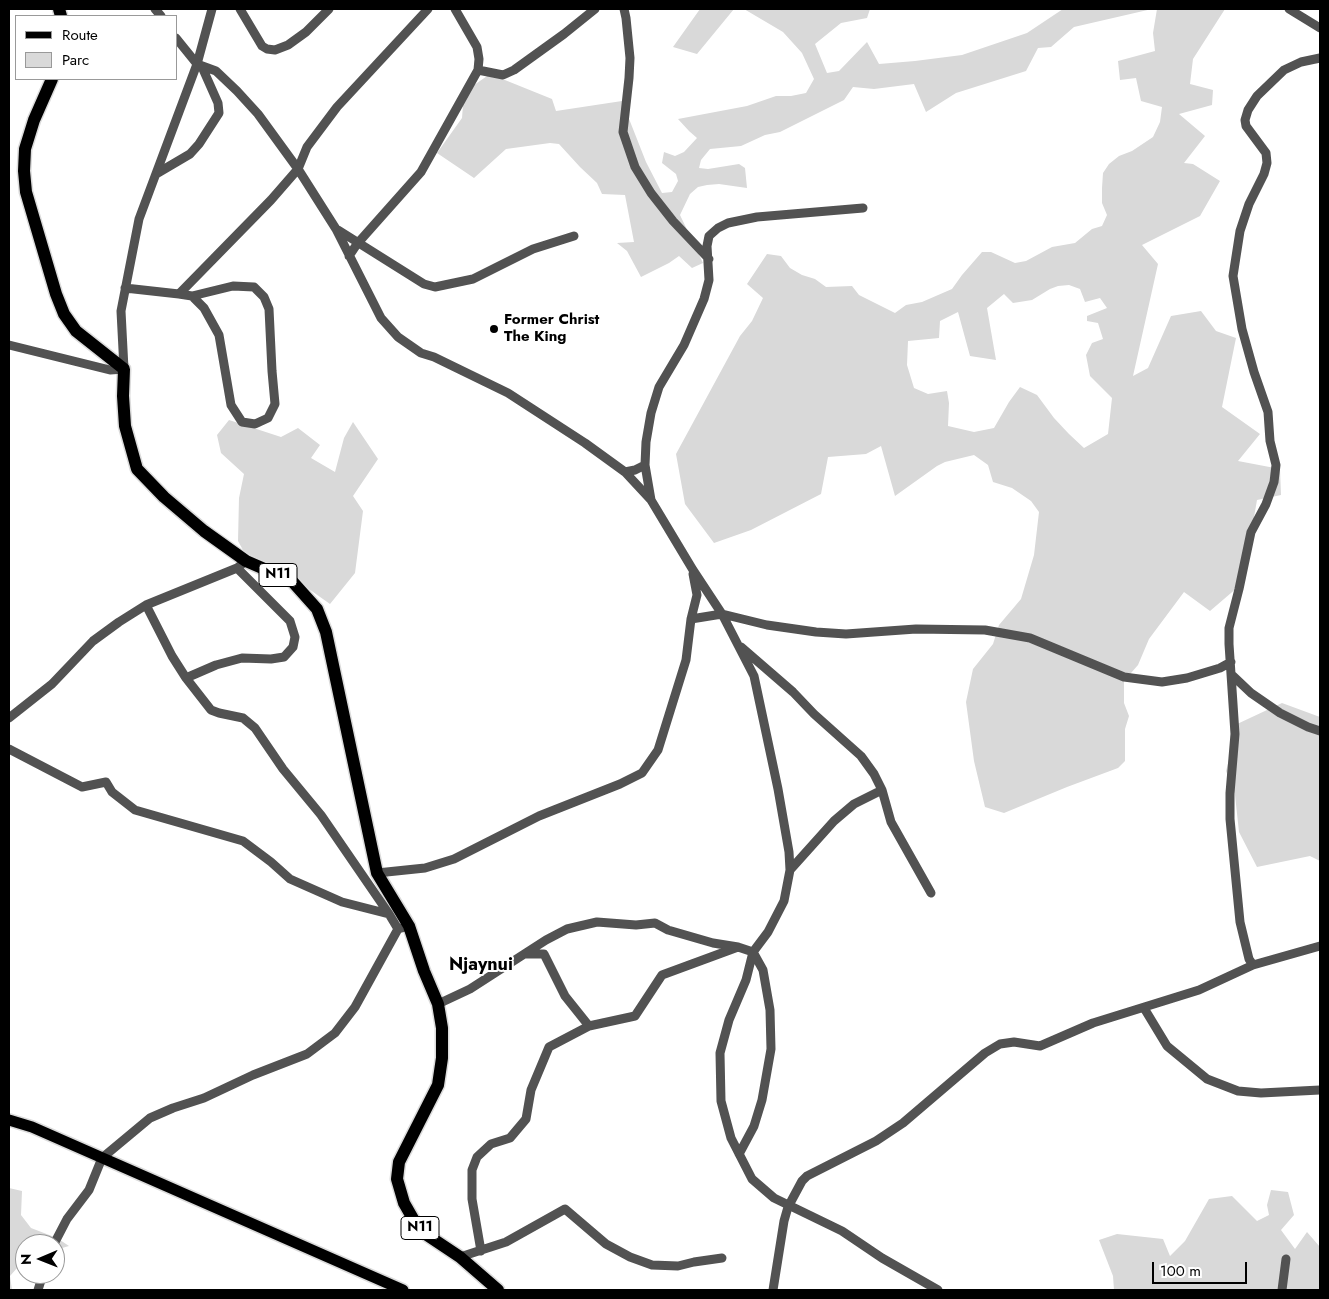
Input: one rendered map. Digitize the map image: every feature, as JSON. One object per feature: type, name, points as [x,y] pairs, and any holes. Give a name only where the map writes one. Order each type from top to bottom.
[{"type":"highway","points":[[52,80],[34,120],[25,149],[24,172],[26,192],[56,294],[64,314],[76,331],[124,369]]},
{"type":"highway","name":"N11","points":[[124,369],[122,396],[125,426],[137,469],[164,497],[242,564],[292,581],[317,609],[326,632],[377,873],[438,1004],[442,1028],[442,1058],[438,1085],[399,1162],[397,1179],[404,1203],[416,1224],[427,1235],[460,1257],[498,1290]]},
{"type":"main road","points":[[9,1120],[32,1127],[404,1290]]},
{"type":"street","points":[[9,345],[110,370],[124,369],[121,310],[139,219],[199,66],[212,9]]},
{"type":"street","points":[[240,9],[262,46],[275,50],[288,45],[306,32],[329,9]]},
{"type":"street","points":[[179,294],[286,184],[298,169],[307,147],[337,108],[428,9]]},
{"type":"street","points":[[350,256],[357,244],[421,172],[478,70],[480,59],[476,46],[455,9]]},
{"type":"street","points":[[478,70],[503,75],[514,70],[595,9]]},
{"type":"street","points":[[624,9],[630,58],[623,132],[635,167],[651,193],[673,221],[708,259]]},
{"type":"street","points":[[1289,9],[1320,28]]},
{"type":"street","points":[[156,174],[190,154],[199,144],[219,113],[218,103],[199,66],[178,40]]},
{"type":"street","points":[[1253,965],[1249,959],[1240,922],[1230,819],[1230,793],[1235,734],[1232,706],[1232,675],[1228,644],[1229,628],[1251,532],[1266,504],[1274,482],[1276,464],[1270,441],[1268,412],[1242,329],[1233,276],[1240,231],[1249,204],[1264,174],[1267,163],[1266,153],[1246,126],[1244,120],[1257,96],[1284,70],[1301,62],[1320,58]]},
{"type":"street","points":[[199,66],[216,71],[258,114],[298,169],[336,229],[381,318],[398,337],[421,353],[434,357],[508,393],[585,443],[625,472],[651,500],[722,614],[754,676],[778,789],[790,870],[784,901],[768,932],[753,952],[746,980],[728,1020],[720,1053],[721,1101],[731,1138],[752,1179],[774,1198],[842,1231],[882,1258],[938,1290]]},
{"type":"street","points":[[651,500],[645,465],[646,442],[651,413],[659,387],[684,345],[704,299],[709,280],[707,246],[709,236],[718,228],[728,223],[757,217],[863,208]]},
{"type":"street","points":[[336,229],[357,244],[424,284],[435,287],[473,279],[533,249],[574,236]]},
{"type":"street","points":[[125,288],[192,296],[233,286],[254,288],[264,297],[269,309],[275,404],[268,418],[255,424],[242,422],[234,411],[231,405],[219,335],[204,308],[192,296]]},
{"type":"street","points":[[625,472],[645,465]]},
{"type":"street","points":[[9,718],[52,684],[93,641],[119,622],[146,605],[242,564],[290,621],[295,638],[293,647],[284,657],[271,659],[242,658],[186,678]]},
{"type":"street","points":[[377,873],[425,868],[454,859],[539,816],[620,784],[642,773],[658,750],[686,660],[696,595],[693,570]]},
{"type":"street","points":[[59,1234],[67,1219],[89,1190],[102,1158],[150,1118],[204,1098],[253,1075],[307,1054],[335,1034],[355,1007],[403,928],[389,914],[321,815],[283,770],[255,728],[243,718],[211,710],[186,678],[172,656],[146,605]]},
{"type":"street","points":[[691,619],[722,614],[767,625],[846,634],[916,629],[985,630],[1030,638],[1124,677],[1162,682],[1187,678],[1220,668],[1230,662]]},
{"type":"street","points":[[740,646],[793,692],[860,756],[874,774],[882,790],[891,822],[931,893]]},
{"type":"street","points":[[1232,675],[1251,693],[1280,713],[1320,731]]},
{"type":"street","points":[[9,749],[82,786],[106,782],[112,792],[135,810],[243,841],[290,879],[342,902],[389,914]]},
{"type":"street","points":[[790,870],[834,820],[854,804],[882,790]]},
{"type":"street","points":[[438,1004],[470,988],[567,929],[596,922],[636,925],[655,923],[668,930],[753,952],[763,970],[770,1010],[771,1049],[762,1100],[754,1126],[739,1154]]},
{"type":"street","points":[[773,1290],[788,1206],[807,1176],[876,1141],[903,1123],[969,1066],[1000,1044],[1014,1042],[1040,1046],[1093,1023],[1199,990],[1253,965],[1320,946]]},
{"type":"street","points":[[480,1251],[472,1199],[472,1170],[477,1157],[491,1144],[510,1138],[526,1119],[531,1090],[550,1047],[589,1026],[636,1016],[662,975],[738,948]]},
{"type":"street","points":[[524,954],[544,954],[565,996],[589,1026]]},
{"type":"street","points":[[1144,1008],[1167,1046],[1207,1079],[1238,1091],[1260,1093],[1320,1090]]},
{"type":"street","points":[[460,1257],[506,1242],[565,1208],[606,1244],[630,1257],[652,1264],[678,1266],[722,1258]]},
{"type":"street","points":[[1282,1290],[1286,1259]]},
{"type":"green space","points":[[700,9],[734,9],[697,54],[673,47]]},
{"type":"green space","points":[[744,9],[870,9],[867,18],[841,23],[815,44],[827,73],[839,71],[867,42],[879,64],[915,61],[962,55],[1027,33],[1063,9],[1152,9],[1074,27],[1051,47],[1038,48],[1026,71],[956,93],[926,112],[914,84],[874,89],[853,87],[844,100],[780,132],[765,135],[741,146],[710,149],[701,160],[699,168],[708,169],[739,164],[745,168],[747,188],[719,184],[707,185],[698,187],[690,194],[680,215],[703,263],[692,268],[679,256],[641,277],[627,251],[617,243],[634,242],[625,195],[602,194],[597,183],[559,144],[550,143],[506,149],[474,178],[437,153],[462,118],[464,92],[490,74],[552,99],[556,111],[622,101],[646,162],[662,193],[672,192],[678,181],[676,174],[662,163],[664,152],[675,156],[684,152],[697,138],[678,119],[747,106],[776,96],[806,93],[814,79],[802,53],[783,32]]},
{"type":"green space","points":[[1157,9],[1225,9],[1193,59],[1190,84],[1213,90],[1212,105],[1179,114],[1205,136],[1184,163],[1193,164],[1220,181],[1200,216],[1142,245],[1158,264],[1133,376],[1148,368],[1171,316],[1201,311],[1216,331],[1236,338],[1222,407],[1260,434],[1238,461],[1280,469],[1281,495],[1257,500],[1245,581],[1210,611],[1184,592],[1149,639],[1138,665],[1124,681],[1124,703],[1129,716],[1125,729],[1125,761],[1118,768],[1004,813],[985,807],[974,761],[966,702],[973,669],[993,644],[999,625],[1021,599],[1034,555],[1039,512],[1031,501],[1012,488],[993,482],[988,465],[974,455],[945,462],[937,466],[895,496],[881,446],[866,454],[828,457],[821,494],[751,530],[714,543],[685,504],[676,454],[740,336],[752,321],[763,298],[747,284],[767,254],[781,256],[790,268],[802,275],[815,279],[826,287],[852,286],[859,295],[895,313],[906,305],[922,302],[952,289],[982,252],[991,252],[1015,263],[1026,261],[1052,247],[1075,243],[1092,229],[1102,226],[1107,215],[1102,203],[1103,173],[1109,164],[1119,156],[1132,151],[1153,137],[1160,122],[1162,107],[1141,101],[1136,78],[1120,80],[1118,61],[1155,51],[1153,33]],"holes":[[[1069,285],[1080,289],[1085,302],[1100,298],[1107,308],[1087,316],[1087,321],[1098,323],[1103,339],[1092,343],[1086,355],[1090,376],[1112,398],[1108,434],[1084,448],[1054,418],[1037,395],[1020,387],[994,428],[974,432],[948,426],[949,403],[947,391],[928,394],[914,388],[907,365],[908,341],[939,338],[940,321],[958,312],[970,356],[996,360],[987,308],[1004,294],[1013,303],[1032,300],[1058,286]]]},
{"type":"green space","points":[[229,420],[281,437],[298,428],[320,445],[311,458],[335,472],[344,438],[353,422],[378,459],[353,496],[363,511],[355,573],[330,604],[282,570],[244,552],[238,541],[239,498],[244,474],[221,453],[217,435]]},
{"type":"green space","points":[[1282,703],[1320,717],[1320,861],[1310,856],[1257,867],[1239,832],[1235,795],[1226,771],[1233,744],[1235,725]]},
{"type":"green space","points":[[9,1188],[22,1191],[21,1215],[31,1228],[47,1234],[15,1234],[15,1270],[10,1276],[12,1290],[9,1290]]},
{"type":"green space","points":[[1271,1190],[1288,1192],[1294,1215],[1281,1230],[1295,1249],[1307,1232],[1320,1247],[1320,1290],[1114,1290],[1113,1276],[1099,1240],[1117,1234],[1163,1239],[1170,1256],[1185,1241],[1209,1199],[1232,1196],[1257,1221],[1269,1215],[1267,1205]]},
{"type":"place","name":"Former Christ The King","points":[[494,329]]},
{"type":"district","name":"Njaynui","points":[[481,966]]}]
